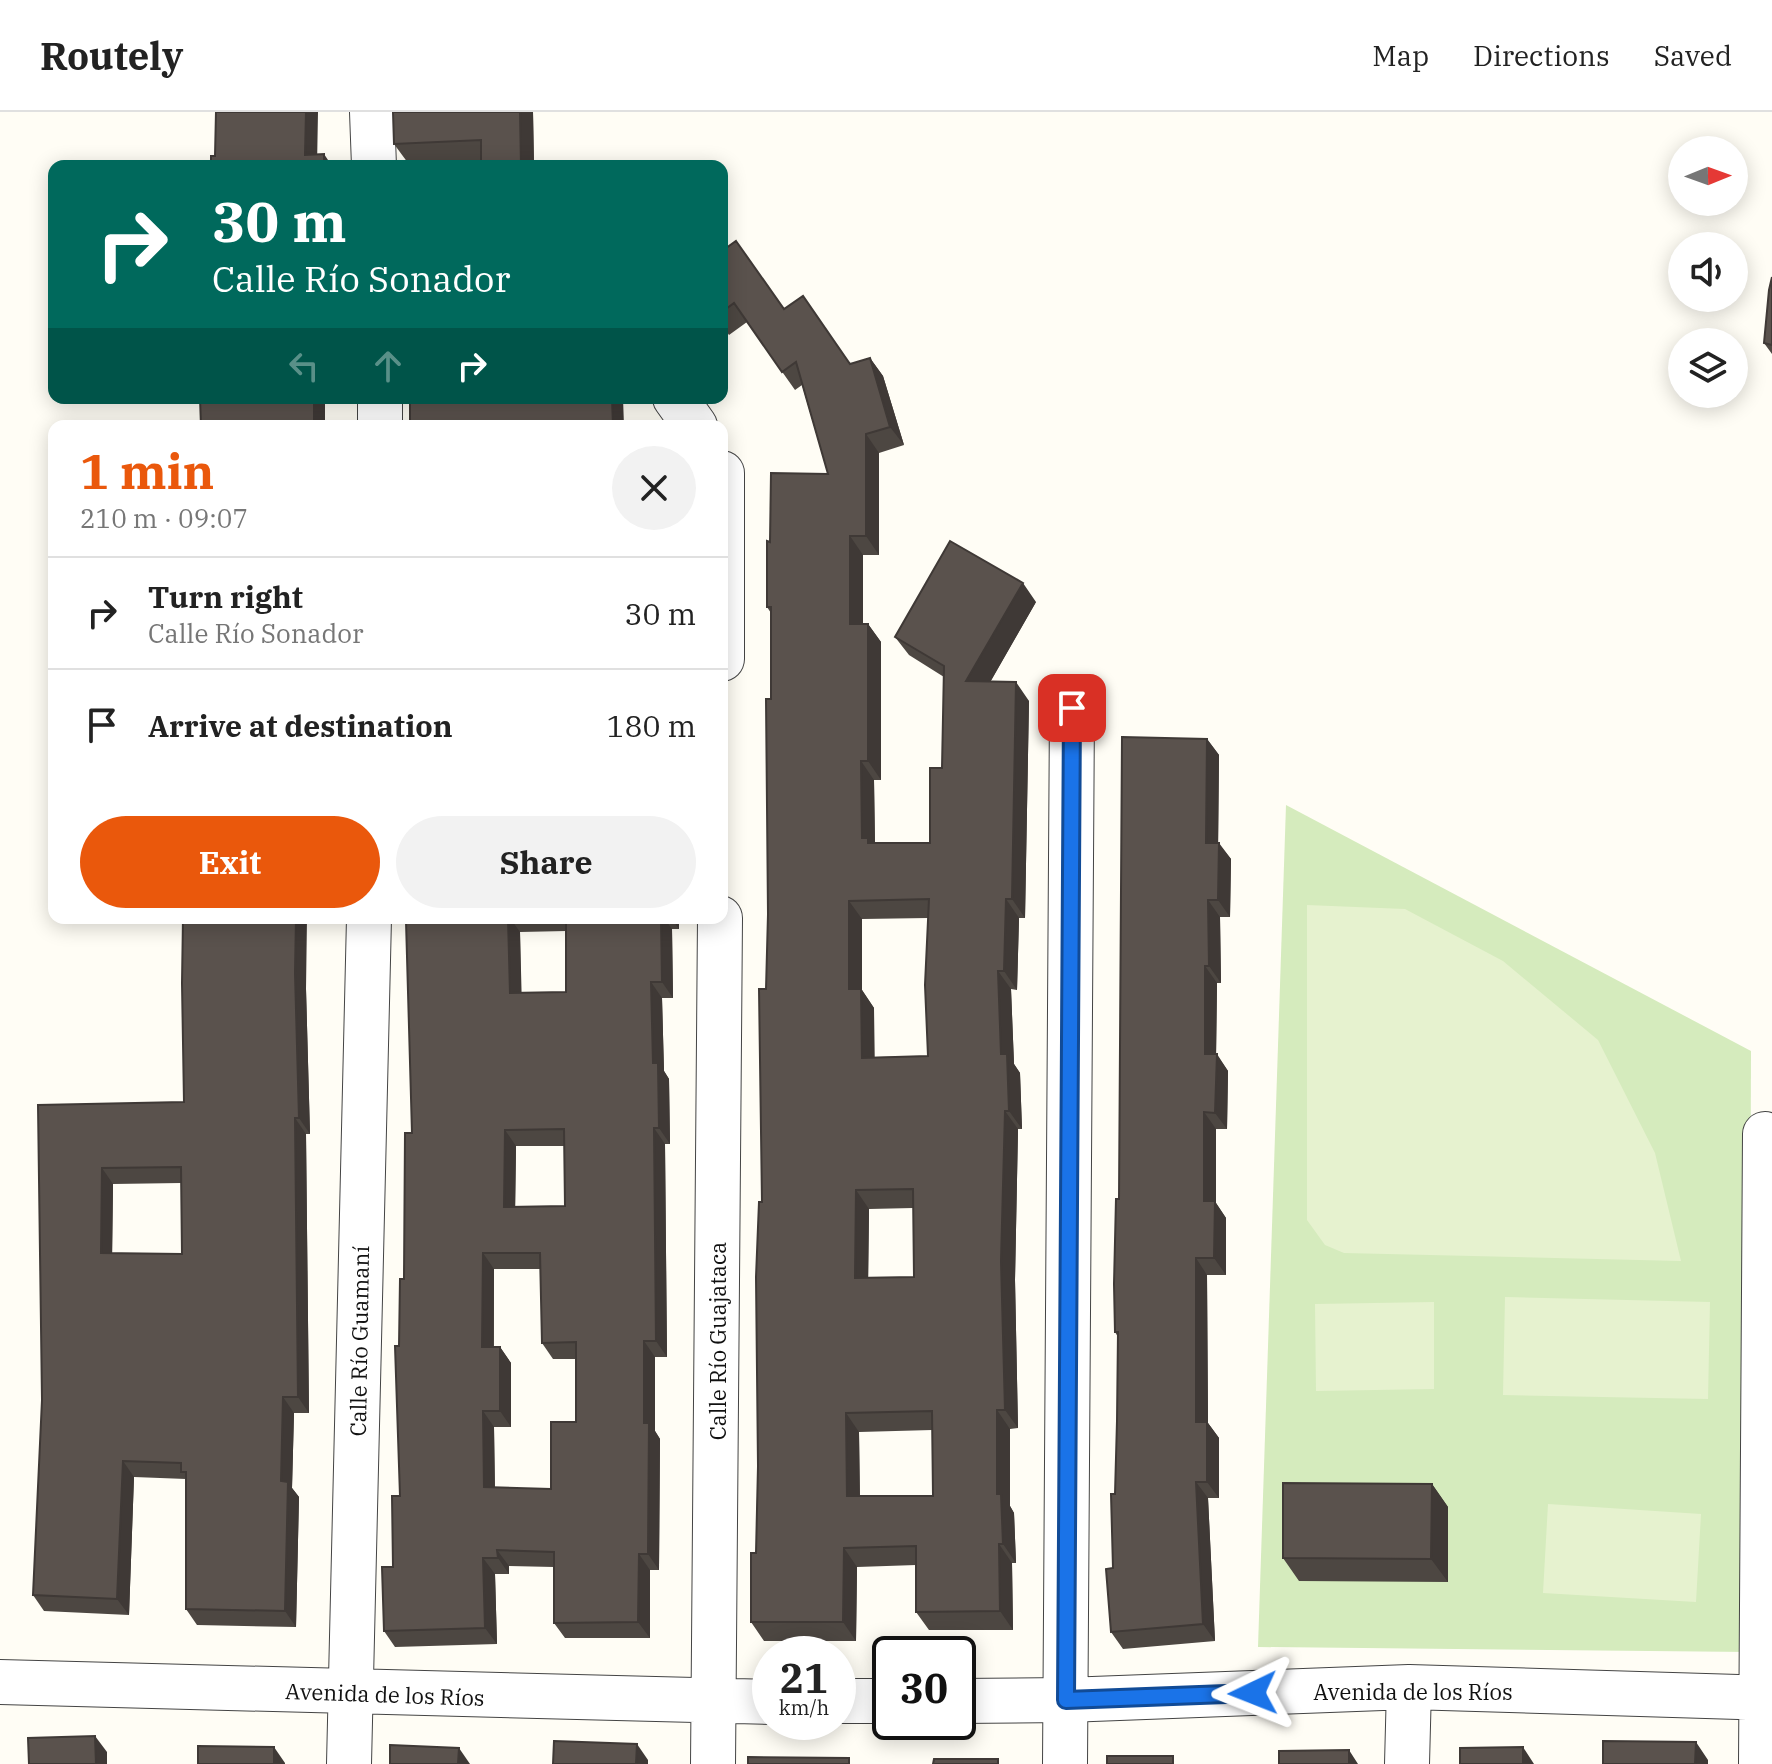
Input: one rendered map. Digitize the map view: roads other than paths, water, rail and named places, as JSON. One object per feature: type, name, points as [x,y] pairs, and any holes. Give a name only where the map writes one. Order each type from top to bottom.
[{"type":"street","points":[[372,112],[374,160]]},
{"type":"street","points":[[1065,1764],[1072,708]]},
{"type":"street","name":"Calle Río Guamaní","points":[[349,1764],[369,924]]},
{"type":"street","name":"Calle Río Guajataca","points":[[713,1764],[720,924]]},
{"type":"street","points":[[1761,1764],[1767,1698],[1765,1134]]},
{"type":"street","name":"Avenida de los Ríos","points":[[0,1682],[352,1694],[752,1702]]},
{"type":"street","points":[[1407,1764],[1409,1687]]},
{"type":"street","name":"Avenida de los Ríos","points":[[976,1701],[1409,1687],[1767,1698]]}]
